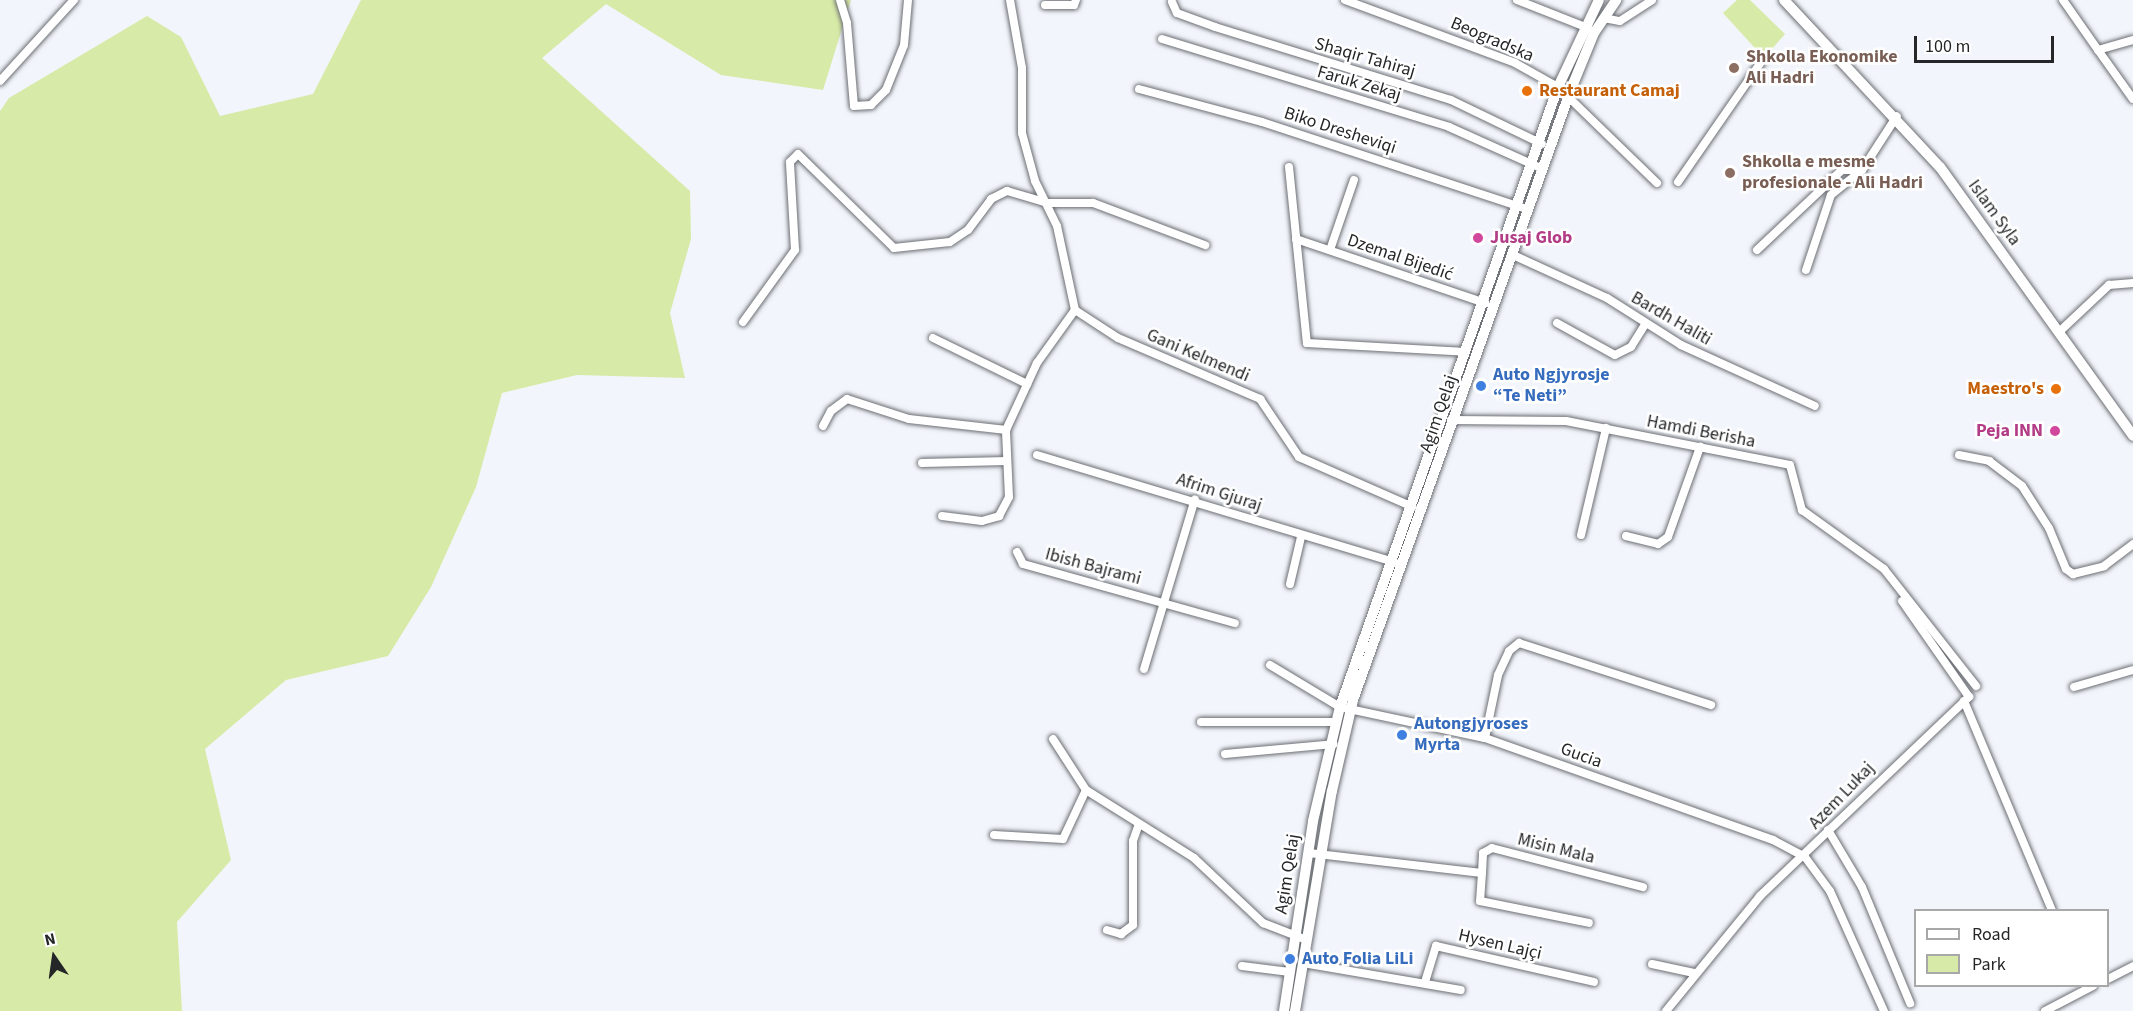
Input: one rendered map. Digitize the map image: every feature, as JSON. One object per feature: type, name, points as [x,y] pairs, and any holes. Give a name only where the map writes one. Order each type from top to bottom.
[{"type":"main road","name":"Agim Qelaj","points":[[1284,1011],[1304,880],[1340,707],[1558,87],[1583,26],[1599,0]]},
{"type":"main road","name":"Agim Qelaj","points":[[1295,1011],[1321,855],[1351,709],[1569,96],[1596,31],[1616,0]]},
{"type":"main road","name":"Islam Syla","points":[[1784,0],[1897,116],[2060,333],[2133,436]]},
{"type":"main road","points":[[1304,880],[1316,882]]},
{"type":"street","points":[[0,81],[74,0]]},
{"type":"street","points":[[840,0],[847,23],[854,106],[871,105],[886,90],[904,45],[908,0]]},
{"type":"street","points":[[942,516],[982,521],[999,516],[1009,497],[1006,430],[1027,384],[1075,310],[1048,203],[1035,181],[1022,133],[1022,68],[1010,0]]},
{"type":"street","points":[[1045,5],[1074,5],[1076,0]]},
{"type":"street","name":"Beogradska","points":[[1345,0],[1515,63],[1558,87]]},
{"type":"street","points":[[1517,0],[1596,31]]},
{"type":"street","points":[[1604,18],[1620,21],[1652,0]]},
{"type":"street","points":[[2062,0],[2133,99]]},
{"type":"street","name":"Shaqir Tahiraj","points":[[1172,2],[1176,13],[1451,100],[1550,149]]},
{"type":"street","name":"Faruk Zekaj","points":[[1162,39],[1449,127],[1543,169]]},
{"type":"street","points":[[2098,50],[2133,40]]},
{"type":"street","points":[[1678,182],[1761,62]]},
{"type":"street","points":[[1558,87],[1656,183]]},
{"type":"street","name":"Biko Dresheviqi","points":[[1139,89],[1262,122],[1529,210]]},
{"type":"street","points":[[1806,270],[1831,195],[1862,170],[1897,116]]},
{"type":"street","points":[[743,322],[795,250],[790,162],[798,154],[894,248],[950,242],[968,230],[991,199],[1007,191],[1048,203],[1093,203],[1205,245]]},
{"type":"street","name":"Agim Qelaj","points":[[1289,167],[1307,343],[1466,352]]},
{"type":"street","points":[[1758,250],[1842,170],[1862,170]]},
{"type":"street","points":[[1330,250],[1354,180]]},
{"type":"street","name":"Dzemal Bijedić","points":[[1296,239],[1495,306]]},
{"type":"street","name":"Bardh Haliti","points":[[1513,255],[1607,298],[1645,325],[1815,406]]},
{"type":"street","points":[[2060,333],[2109,285],[2133,283]]},
{"type":"street","name":"Gani Kelmendi","points":[[1075,310],[1118,338],[1260,399],[1299,457],[1423,510]]},
{"type":"street","points":[[1557,323],[1616,355],[1631,348],[1645,325]]},
{"type":"street","points":[[933,338],[1027,384]]},
{"type":"street","points":[[823,426],[831,411],[847,399],[909,419],[1006,430]]},
{"type":"street","name":"Hamdi Berisha","points":[[1442,419],[1532,418],[1606,428],[1790,465],[1802,510],[1884,569],[1976,686]]},
{"type":"street","points":[[1581,535],[1606,428]]},
{"type":"street","points":[[1626,536],[1658,544],[1668,537],[1700,447]]},
{"type":"street","name":"Afrim Gjuraj","points":[[1037,455],[1195,499],[1301,537],[1403,565]]},
{"type":"street","points":[[1959,455],[1989,461],[2022,486],[2035,501],[2066,569],[2073,574],[2104,566],[2133,544]]},
{"type":"street","points":[[922,463],[1006,461]]},
{"type":"street","points":[[1144,669],[1168,604],[1195,499]]},
{"type":"street","points":[[1290,584],[1301,537]]},
{"type":"street","name":"Ibish Bajrami","points":[[1017,552],[1023,564],[1235,623]]},
{"type":"street","points":[[1902,601],[1970,694],[1964,701],[2052,909]]},
{"type":"street","points":[[1485,738],[1498,675],[1509,651],[1519,643],[1711,705]]},
{"type":"street","points":[[1270,665],[1340,707]]},
{"type":"street","points":[[2074,687],[2133,670]]},
{"type":"street","name":"Azem Lukaj","points":[[1666,1011],[1694,973],[1760,896],[1805,857],[1828,830],[1964,701]]},
{"type":"street","name":"Gucia","points":[[1340,707],[1485,738],[1773,840],[1805,857]]},
{"type":"street","points":[[1201,722],[1336,722]]},
{"type":"street","points":[[1053,739],[1086,790],[1194,858],[1263,923],[1295,938],[1307,940]]},
{"type":"street","points":[[1225,754],[1343,744]]},
{"type":"street","points":[[994,835],[1063,839],[1086,790]]},
{"type":"street","points":[[1107,930],[1121,934],[1133,925],[1133,850],[1139,824]]},
{"type":"street","points":[[1828,830],[1862,887],[1910,1003]]},
{"type":"street","name":"Misin Mala","points":[[1589,923],[1480,901],[1483,853],[1492,848],[1643,886]]},
{"type":"street","points":[[1309,853],[1482,873]]},
{"type":"street","points":[[1805,857],[1830,891],[1884,1011]]},
{"type":"street","name":"Hysen Lajçi","points":[[1425,982],[1436,946],[1594,982]]},
{"type":"street","points":[[1303,963],[1425,982],[1461,990]]},
{"type":"street","points":[[1652,964],[1694,973]]},
{"type":"street","points":[[1242,966],[1290,972]]},
{"type":"street","points":[[2109,978],[2133,966]]},
{"type":"street","points":[[2045,1011],[2084,987]]},
{"type":"green space","points":[[361,0],[851,0],[823,90],[721,75],[606,4],[542,58],[690,191],[691,239],[670,313],[685,378],[577,375],[502,393],[476,487],[431,587],[388,656],[286,680],[205,749],[231,860],[177,922],[182,1011],[0,1011],[0,111],[9,98],[147,16],[181,37],[220,116],[313,94]]},
{"type":"green space","points":[[1737,0],[1750,0],[1785,34],[1764,58],[1723,13]]},
{"type":"place","name":"Shkolla Ekonomike Ali Hadri","points":[[1734,68]]},
{"type":"place","name":"Restaurant Camaj","points":[[1527,91]]},
{"type":"place","name":"Shkolla e mesme profesionale - Ali Hadri","points":[[1730,173]]},
{"type":"place","name":"Jusaj Glob","points":[[1478,238]]},
{"type":"place","name":"Auto Ngjyrosje “Te Neti”","points":[[1481,386]]},
{"type":"place","name":"Maestro's","points":[[2056,389]]},
{"type":"place","name":"Peja INN","points":[[2055,431]]},
{"type":"place","name":"Autongjyroses Myrta","points":[[1402,735]]},
{"type":"place","name":"Auto Folia LiLi","points":[[1290,959]]}]
